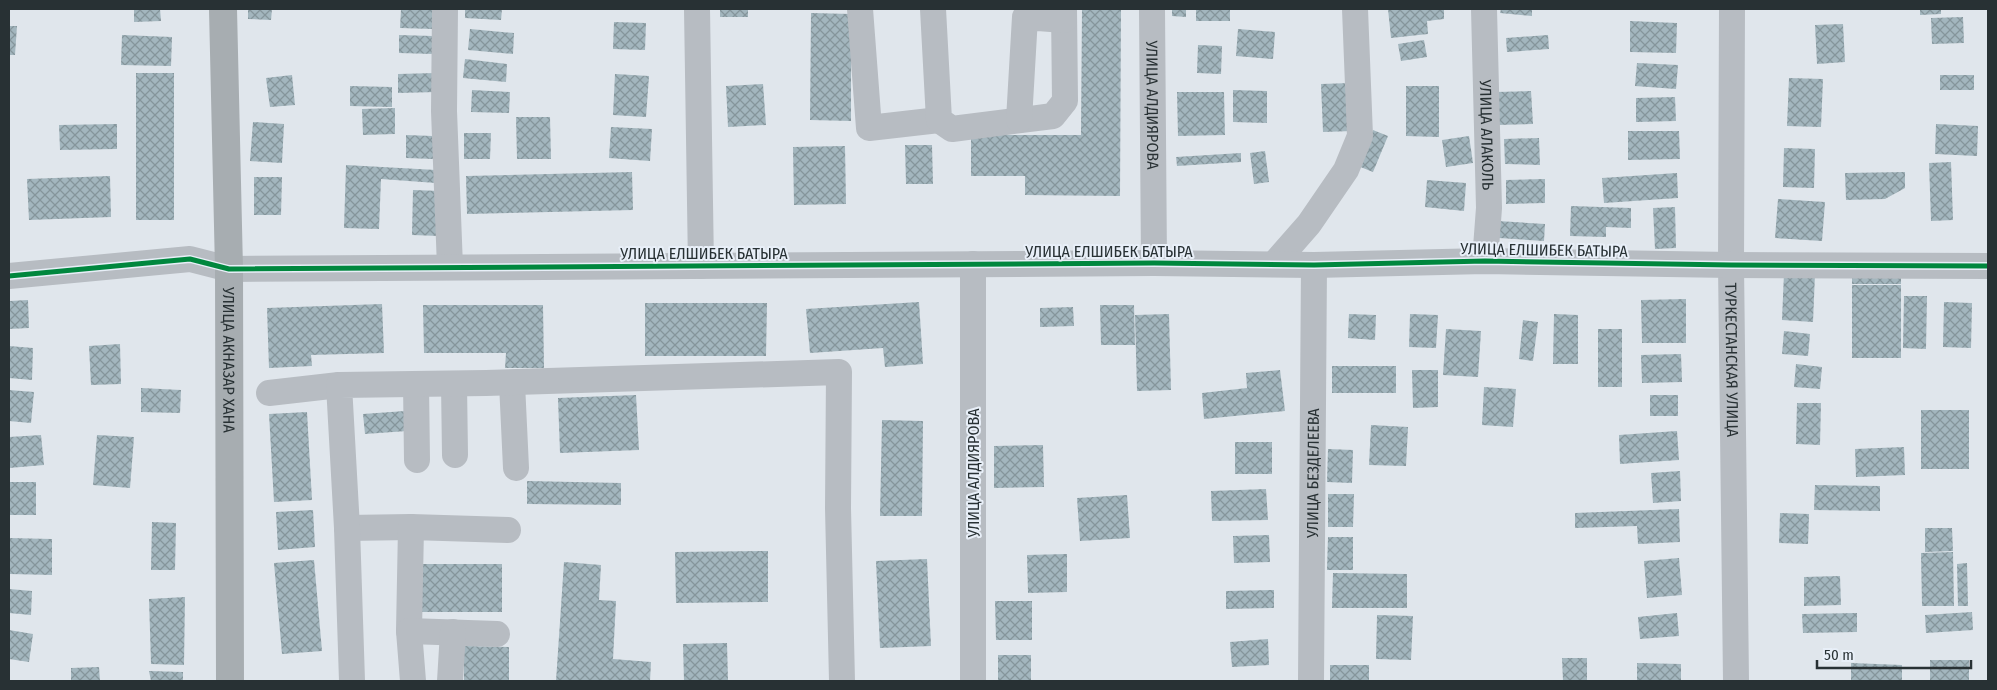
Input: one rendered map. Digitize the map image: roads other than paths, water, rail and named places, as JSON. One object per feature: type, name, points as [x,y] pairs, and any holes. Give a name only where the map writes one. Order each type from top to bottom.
[{"type":"main road","name":"УЛИЦА АКНАЗАР ХАНА","points":[[224,9],[229,269],[230,681]]},
{"type":"street","points":[[445,9],[444,111],[450,267]]},
{"type":"street","points":[[697,9],[701,266]]},
{"type":"street","points":[[860,9],[870,128],[939,120],[952,129],[1053,116],[1065,101],[1064,14],[1025,17],[1019,120]]},
{"type":"street","points":[[933,9],[939,120]]},
{"type":"street","name":"УЛИЦА АЛДИЯРОВА","points":[[1152,9],[1154,263]]},
{"type":"street","points":[[1274,264],[1309,224],[1346,170],[1360,136],[1356,9]]},
{"type":"street","name":"УЛИЦА АЛАКОЛЬ","points":[[1484,9],[1490,208],[1485,261]]},
{"type":"street","name":"ТУРКЕСТАНСКАЯ УЛИЦА","points":[[1732,9],[1731,265],[1736,681]]},
{"type":"street","name":"УЛИЦА ЕЛШИБЕК БАТЫРА","points":[[9,276],[190,259],[229,269],[1154,263],[1314,265],[1485,261],[1731,265],[1988,266]]},
{"type":"street","name":"УЛИЦА АЛДИЯРОВА","points":[[973,264],[973,681]]},
{"type":"street","name":"УЛИЦА БЕЗДЕЛЕЕВА","points":[[1311,681],[1314,265]]},
{"type":"street","points":[[269,393],[339,385],[512,383],[839,372],[838,508],[842,681]]},
{"type":"street","points":[[512,383],[516,468]]},
{"type":"street","points":[[416,384],[416,460]]},
{"type":"street","points":[[454,384],[455,455]]},
{"type":"street","points":[[339,385],[347,528],[352,681]]},
{"type":"street","points":[[347,528],[411,527],[508,530]]},
{"type":"street","points":[[411,527],[409,631],[413,681]]},
{"type":"street","points":[[409,631],[497,634]]},
{"type":"street","points":[[450,681],[453,632]]}]
